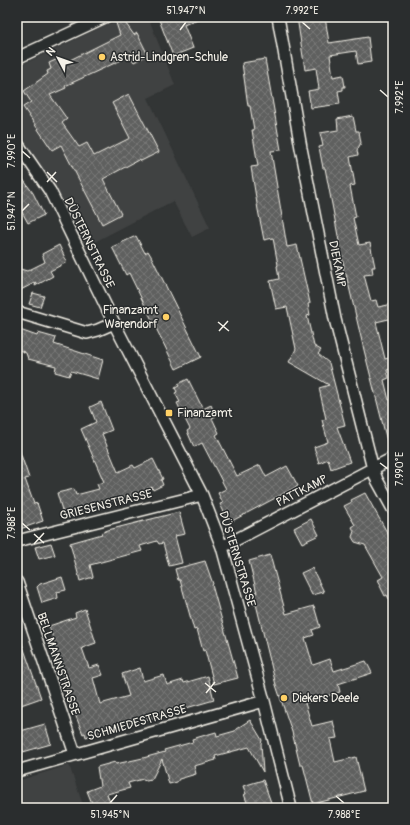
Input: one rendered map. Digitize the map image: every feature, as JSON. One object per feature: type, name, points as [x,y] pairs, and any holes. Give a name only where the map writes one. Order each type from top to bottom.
[{"type":"street","points":[[17,58],[105,17]]},
{"type":"street","name":"DIEKAMP","points":[[278,17],[301,148],[335,319],[373,469],[393,509]]},
{"type":"street","name":"DÜSTERNSTRASSE","points":[[17,144],[50,191],[114,322],[202,495],[222,547],[264,701],[291,808]]},
{"type":"street","points":[[17,312],[87,333],[98,330],[114,322]]},
{"type":"street","name":"PATTKAMP","points":[[222,547],[393,458]]},
{"type":"street","name":"GRIESENSTRASSE","points":[[17,541],[202,495]]},
{"type":"street","name":"BELLMANNSTRASSE","points":[[17,582],[75,754]]},
{"type":"street","name":"SCHMIEDESTRASSE","points":[[17,770],[264,701]]},
{"type":"shaded area","points":[[123,17],[148,17],[175,85],[148,98],[210,228],[192,237],[173,201],[85,247],[55,186],[17,132],[17,67]]},
{"type":"shaded area","points":[[69,765],[84,808],[17,808],[17,781]]},
{"type":"building","points":[[114,17],[121,17],[134,35],[137,33],[148,55],[134,62],[130,56],[65,86],[66,88],[50,95],[67,119],[62,123],[79,147],[87,143],[94,156],[130,138],[112,103],[129,94],[159,152],[141,161],[140,159],[103,179],[121,214],[102,224],[61,145],[52,150],[23,107],[31,102],[24,91],[48,74],[47,71],[51,69],[49,63],[60,58],[62,64],[120,35]]},
{"type":"building","points":[[158,17],[202,17],[184,25],[193,48],[173,56]]},
{"type":"building","points":[[297,17],[325,17],[329,43],[368,37],[371,62],[358,64],[356,51],[330,55],[333,77],[343,75],[345,87],[343,87],[343,90],[338,91],[340,104],[311,108],[308,91],[319,89],[316,68],[305,70]]},
{"type":"building","points":[[265,59],[281,150],[271,151],[287,247],[297,245],[310,303],[308,304],[310,315],[307,316],[314,346],[321,350],[318,354],[329,363],[345,425],[337,427],[350,462],[331,469],[328,459],[319,463],[314,447],[328,442],[322,420],[326,419],[319,388],[329,385],[289,362],[296,349],[287,307],[276,309],[270,281],[279,279],[278,265],[273,238],[264,240],[251,167],[258,166],[252,130],[254,130],[250,106],[248,106],[242,63]]},
{"type":"building","points":[[353,116],[356,131],[359,131],[361,143],[357,150],[358,155],[350,157],[355,185],[350,186],[356,217],[353,218],[359,245],[370,243],[375,267],[372,267],[373,274],[364,275],[371,301],[376,300],[378,307],[393,304],[393,318],[376,322],[385,359],[393,357],[393,368],[387,370],[389,378],[384,380],[389,400],[393,399],[393,449],[389,449],[346,274],[343,271],[344,267],[325,168],[323,168],[319,147],[323,146],[320,133],[338,130],[337,119]]},
{"type":"building","points":[[17,171],[33,193],[44,215],[28,223],[17,203]]},
{"type":"building","name":"Finanzamt Warendorf","points":[[136,236],[145,253],[148,251],[151,256],[201,357],[176,369],[129,273],[126,275],[112,247]]},
{"type":"building","points":[[59,245],[67,262],[50,271],[53,276],[35,286],[36,282],[17,292],[17,268],[27,271],[45,262],[42,254]]},
{"type":"building","points":[[33,293],[44,296],[40,307],[29,304]]},
{"type":"building","points":[[17,329],[37,336],[38,333],[56,338],[54,344],[103,360],[98,379],[71,371],[69,376],[55,372],[56,366],[28,359],[26,353],[17,349]]},
{"type":"building","points":[[188,379],[203,409],[211,405],[216,416],[212,418],[219,433],[216,435],[237,476],[260,465],[266,477],[287,466],[298,486],[232,521],[226,516],[220,504],[223,503],[218,493],[226,489],[202,443],[194,447],[187,431],[190,429],[177,403],[180,402],[175,393],[177,392],[175,388],[179,386],[178,384]]},
{"type":"building","points":[[101,402],[112,430],[102,434],[118,472],[133,465],[135,468],[153,459],[163,479],[161,480],[163,485],[153,490],[152,487],[135,495],[101,503],[102,506],[96,509],[64,517],[57,493],[74,489],[76,495],[99,489],[97,484],[104,482],[81,429],[96,422],[90,407]]},
{"type":"building","points":[[17,449],[19,449],[29,478],[25,479],[34,504],[37,503],[43,521],[20,529],[17,519]]},
{"type":"building","points":[[365,493],[393,543],[393,607],[387,595],[385,596],[378,580],[383,577],[365,545],[355,542],[352,537],[354,531],[352,527],[355,525],[344,506],[352,502],[351,500]]},
{"type":"building","points":[[179,512],[185,534],[175,536],[182,563],[169,566],[163,543],[159,544],[157,541],[140,546],[142,551],[90,565],[93,577],[80,581],[70,543],[102,534],[101,533],[108,530]]},
{"type":"building","points":[[311,519],[319,535],[302,543],[294,528]]},
{"type":"building","points":[[51,543],[55,555],[39,559],[35,547]]},
{"type":"building","points":[[270,555],[286,614],[314,606],[320,627],[312,630],[314,635],[305,638],[313,665],[330,659],[334,671],[366,661],[372,673],[338,684],[340,692],[305,703],[312,726],[333,721],[337,738],[330,739],[335,762],[356,757],[364,791],[313,804],[303,765],[300,765],[292,732],[276,685],[256,604],[253,605],[250,595],[257,593],[249,561]]},
{"type":"building","points":[[205,561],[213,584],[212,585],[238,678],[214,684],[205,650],[203,651],[197,629],[194,630],[180,580],[178,580],[175,569]]},
{"type":"building","points":[[312,568],[324,592],[312,595],[301,573]]},
{"type":"building","points":[[62,577],[66,590],[57,592],[58,598],[42,603],[37,587],[40,584]]},
{"type":"building","points":[[85,609],[96,643],[82,648],[89,668],[99,665],[103,675],[93,678],[100,704],[129,696],[122,674],[140,668],[143,681],[164,675],[167,685],[183,680],[184,683],[208,676],[214,700],[86,737],[85,733],[83,734],[75,714],[62,673],[64,672],[49,626],[76,617],[75,613]]},
{"type":"building","points":[[17,635],[19,635],[41,698],[21,705],[17,695]]},
{"type":"building","points":[[250,720],[262,740],[263,772],[249,747],[215,756],[216,760],[194,766],[196,774],[179,779],[177,782],[169,784],[162,759],[152,779],[143,779],[128,783],[130,788],[107,794],[112,808],[94,808],[87,791],[100,786],[97,767],[165,752],[164,750],[193,742],[192,739],[216,732],[217,736],[235,731]]},
{"type":"building","points":[[45,724],[51,744],[23,752],[23,750],[17,751],[17,732]]},
{"type":"building","points":[[263,780],[273,808],[249,808],[243,786]]},
{"type":"place","name":"Astrid-Lindgren-Schule","points":[[102,57]]},
{"type":"place","name":"Finanzamt Warendorf","points":[[166,317]]},
{"type":"place","name":"Finanzamt","points":[[169,413]]},
{"type":"place","name":"Diekers Deele","points":[[284,698]]}]
